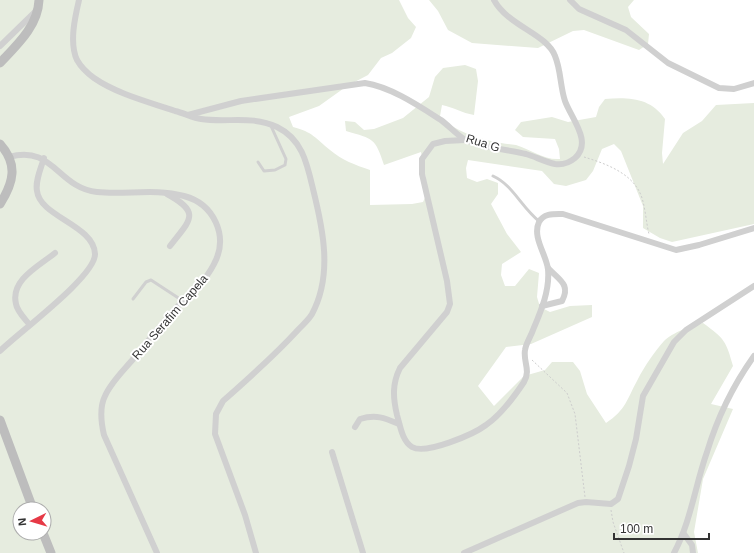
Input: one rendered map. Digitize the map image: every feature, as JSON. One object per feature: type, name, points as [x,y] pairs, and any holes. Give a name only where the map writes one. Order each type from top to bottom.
[{"type":"main road","points":[[0,63],[25,35],[34,22],[39,4]]},
{"type":"main road","points":[[0,144],[10,156],[12,162],[12,177],[0,204]]},
{"type":"main road","points":[[0,420],[30,501]]},
{"type":"main road","points":[[46,541],[51,553]]},
{"type":"street","points":[[79,0],[75,16],[74,46],[77,59],[83,68],[94,78],[123,92],[202,119],[252,121],[270,124],[289,134],[297,141],[302,152],[320,215],[324,247],[322,288],[311,315],[289,340],[223,401],[216,414],[215,434],[245,515],[256,553]]},
{"type":"street","points":[[494,0],[507,17],[551,48],[555,56],[565,101],[582,136],[582,146],[578,155]]},
{"type":"street","points":[[570,0],[579,8],[626,30],[668,63],[719,88],[734,89],[754,83]]},
{"type":"street","points":[[0,46],[39,4]]},
{"type":"street","name":"Rua G","points":[[188,115],[241,101],[365,83],[377,85],[441,120],[465,140],[525,154],[555,164],[563,164],[572,160],[578,155]]},
{"type":"street","points":[[465,140],[445,141],[433,144],[422,159],[422,174],[447,281],[450,304],[447,312],[400,368],[395,378],[393,390],[405,440],[410,446],[419,449],[444,444],[486,425],[501,412],[525,380],[528,369],[525,353],[547,290],[548,268],[539,242],[538,231],[540,222],[545,216],[563,214],[676,250],[699,245],[754,228]]},
{"type":"street","name":"Rua Serafim Capela","points":[[10,156],[24,153],[44,158],[73,184],[88,191],[163,192],[183,196],[195,200],[204,206],[213,215],[218,224],[220,248],[215,264],[207,276],[117,378],[105,396],[102,404],[101,417],[104,435],[157,553]]},
{"type":"street","points":[[0,351],[82,279],[92,265],[95,254],[92,243],[84,234],[46,206],[38,196],[36,186],[44,158]]},
{"type":"street","points":[[163,192],[181,202],[189,210],[190,215],[186,225],[170,246]]},
{"type":"street","points":[[29,324],[16,305],[15,293],[20,281],[55,253]]},
{"type":"street","points":[[542,306],[554,304],[562,300],[566,292],[566,287],[548,268]]},
{"type":"street","points":[[464,553],[567,507],[586,502],[611,504],[620,495],[629,466],[643,396],[674,342],[686,330],[754,286]]},
{"type":"street","points":[[674,553],[684,534],[707,452],[717,426],[744,370],[754,356]]},
{"type":"street","points":[[355,427],[360,418],[374,416],[380,416],[400,424]]},
{"type":"street","points":[[332,452],[363,553]]},
{"type":"street","points":[[684,534],[692,545],[693,553]]},
{"type":"lane","points":[[258,162],[264,172],[285,165],[286,159],[270,124]]},
{"type":"lane","points":[[493,176],[508,185],[522,205],[540,222]]},
{"type":"lane","points":[[133,299],[146,282],[151,280],[184,301]]},
{"type":"path","points":[[578,155],[598,161],[626,176],[640,192],[650,241]]},
{"type":"path","points":[[525,353],[567,393],[575,414],[586,502]]},
{"type":"path","points":[[611,504],[613,522],[624,553]]},
{"type":"shaded area","points":[[0,0],[399,0],[408,18],[416,27],[411,38],[392,53],[381,58],[368,75],[347,86],[319,106],[289,117],[293,127],[310,133],[335,154],[370,170],[370,205],[412,204],[423,202],[428,191],[421,152],[384,165],[375,144],[368,138],[346,131],[345,121],[355,122],[364,130],[374,129],[403,118],[429,97],[435,77],[443,68],[465,65],[476,69],[478,81],[474,115],[442,105],[440,116],[446,122],[460,131],[476,137],[516,145],[554,159],[560,159],[559,149],[555,139],[523,137],[515,130],[521,122],[552,117],[568,122],[596,117],[599,107],[605,99],[623,98],[639,100],[653,107],[665,119],[662,153],[663,164],[683,133],[702,121],[716,105],[754,103],[754,224],[672,242],[660,238],[643,228],[643,206],[621,151],[614,144],[602,149],[593,171],[586,180],[566,186],[554,184],[542,171],[468,160],[466,168],[467,178],[477,182],[487,179],[498,183],[498,194],[491,204],[507,234],[521,252],[502,264],[501,275],[505,286],[515,286],[529,269],[539,273],[537,297],[540,307],[550,312],[570,306],[592,305],[592,317],[531,344],[506,347],[478,386],[494,406],[524,376],[545,370],[552,362],[573,362],[580,371],[587,394],[606,423],[622,409],[646,364],[664,341],[672,335],[703,323],[724,341],[733,366],[711,404],[733,409],[703,479],[694,532],[698,553],[0,553]]},
{"type":"shaded area","points":[[429,0],[634,0],[628,7],[631,17],[649,34],[648,44],[639,50],[584,30],[573,31],[538,48],[472,43],[448,30],[438,11]]}]
